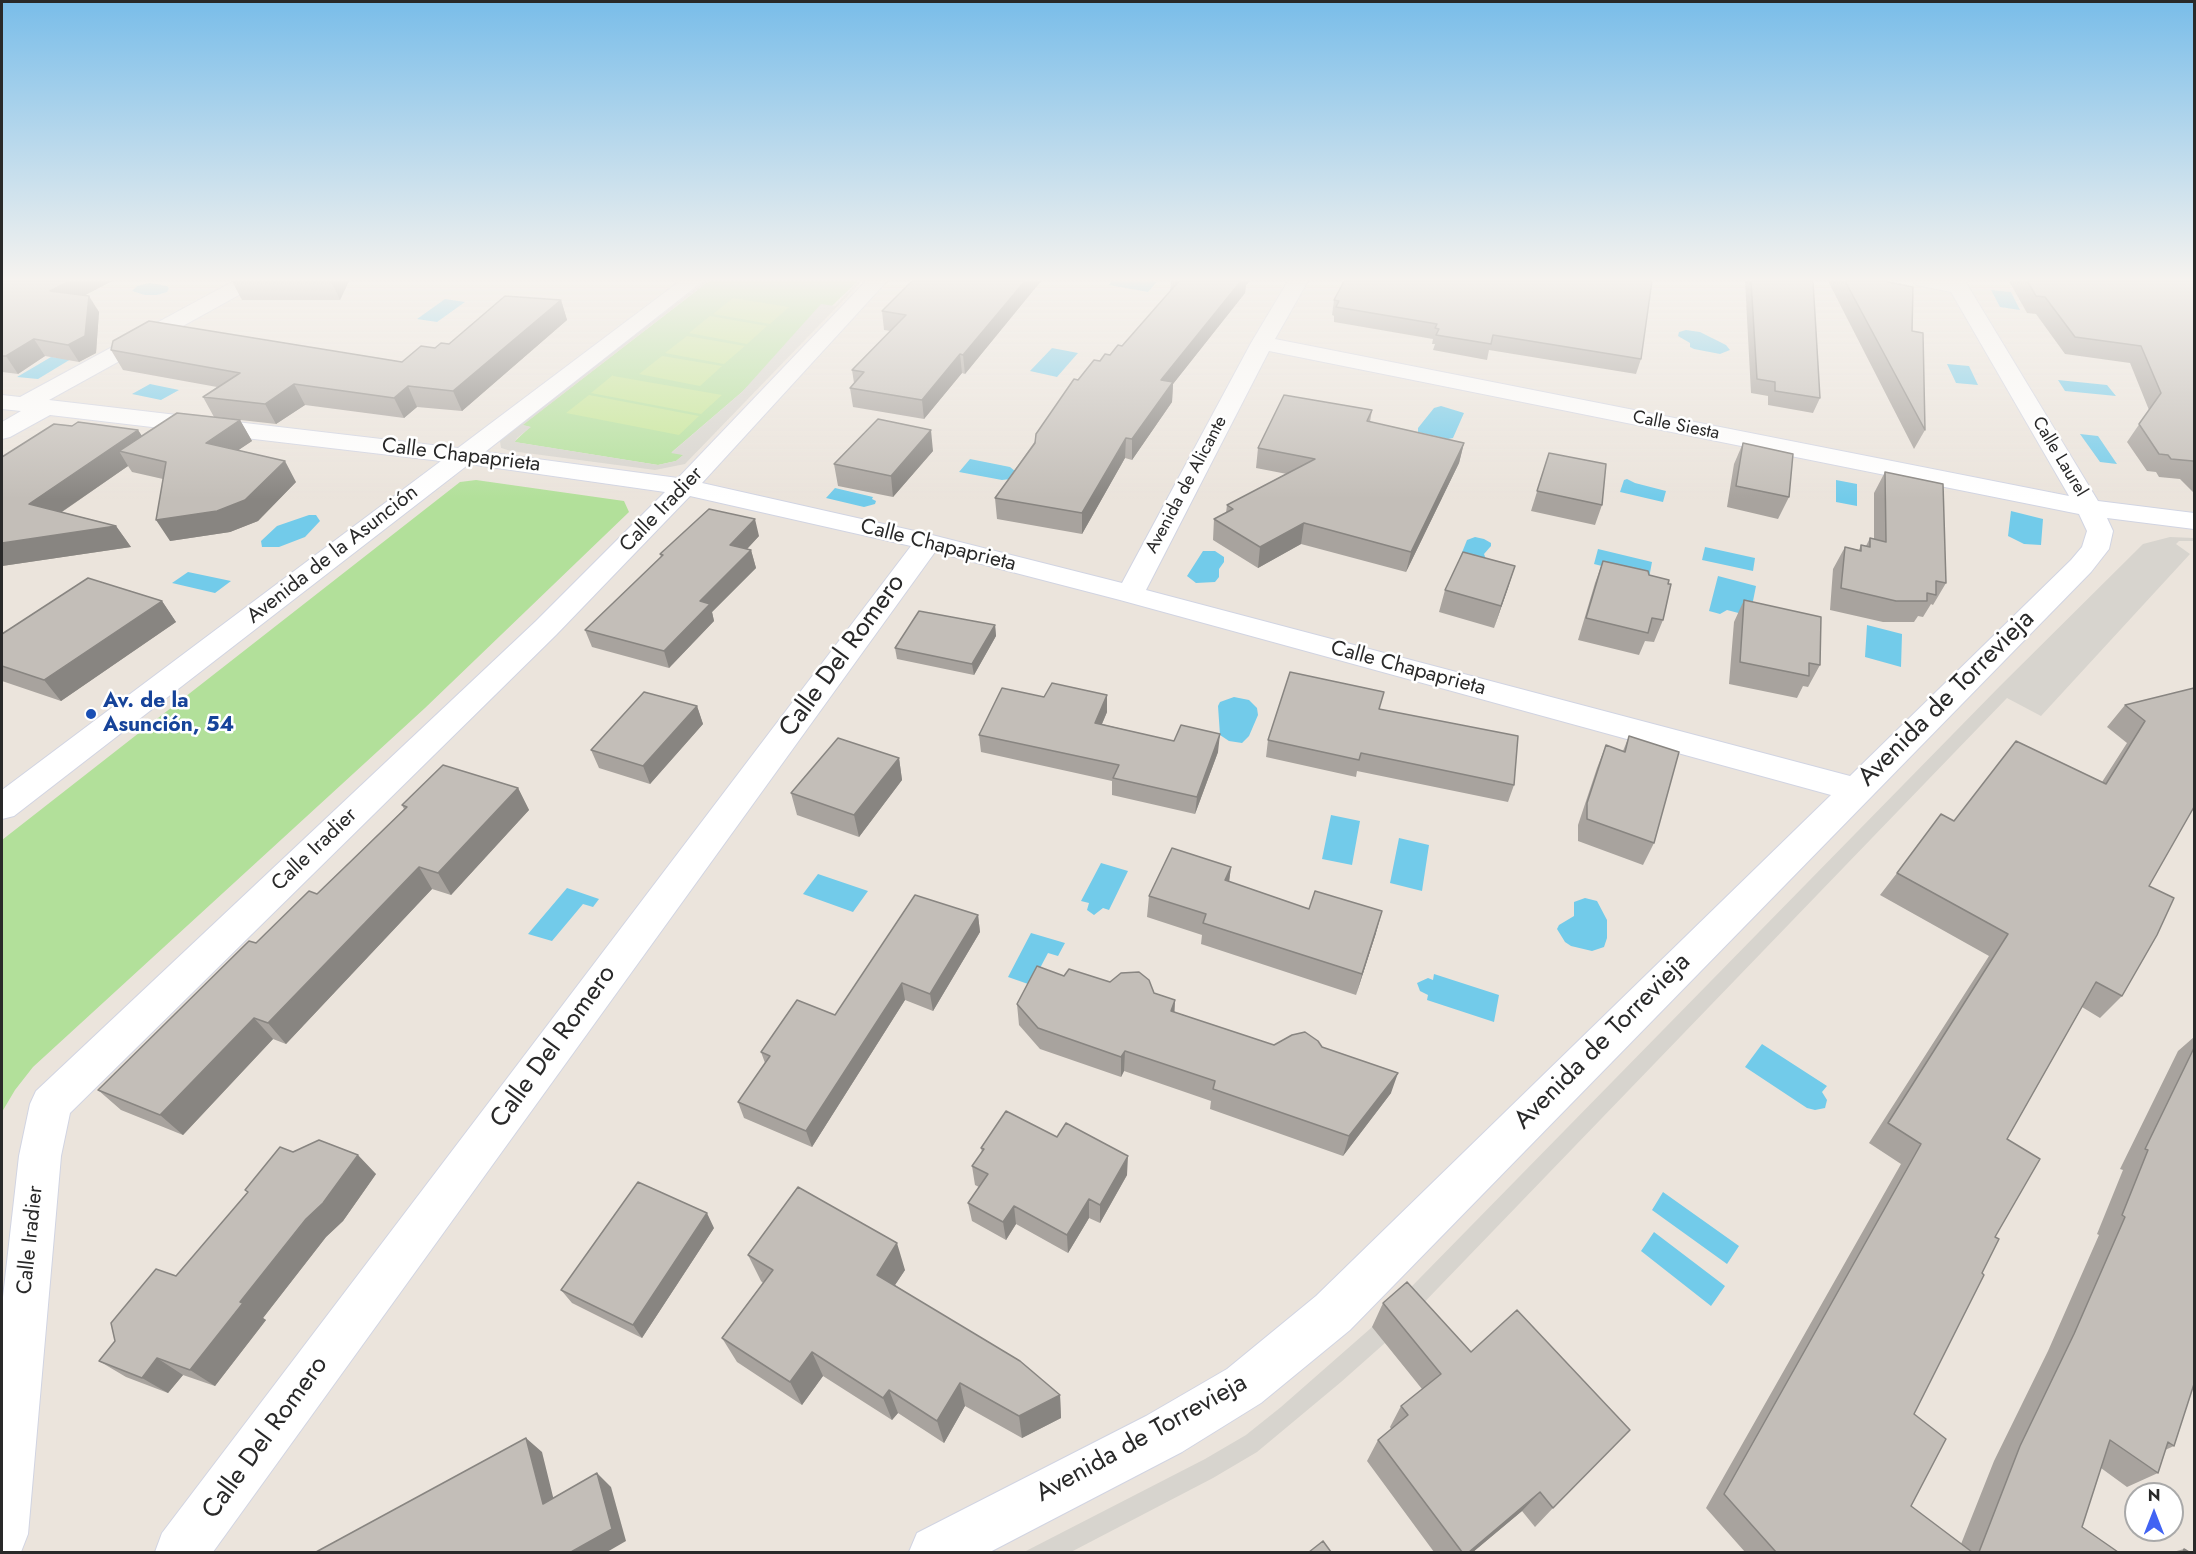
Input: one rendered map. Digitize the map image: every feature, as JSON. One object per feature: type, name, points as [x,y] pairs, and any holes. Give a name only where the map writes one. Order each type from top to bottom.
[{"type":"street","points":[[2,432],[35,406],[125,354]]},
{"type":"street","name":"Avenida de la Asunción","points":[[2,807],[598,354]]},
{"type":"street","name":"Calle Iradier","points":[[2,1534],[40,1156],[51,1104],[546,628],[685,487],[809,354]]},
{"type":"street","name":"Avenida de Alicante","points":[[1130,594],[1256,354]]},
{"type":"street","name":"Calle Siesta","points":[[1315,354],[2089,508]]},
{"type":"street","name":"Calle Laurel","points":[[1998,354],[2089,508]]},
{"type":"street","name":"Calle Chapaprieta","points":[[2,402],[464,456],[685,487],[928,542],[1130,594],[1855,789]]},
{"type":"street","points":[[2089,508],[2194,522]]},
{"type":"street","name":"Avenida de Torrevieja","points":[[936,1552],[1164,1434],[1244,1386],[1333,1313],[1855,789],[2081,566],[2095,549],[2100,531],[2089,508]]},
{"type":"street","name":"Calle Del Romero","points":[[182,1552],[928,542]]},
{"type":"green space","points":[[615,354],[782,354],[742,392],[672,452],[684,455],[676,461],[658,465],[514,442],[530,427],[522,425]]},
{"type":"green space","points":[[668,354],[736,354],[724,364]]},
{"type":"green space","points":[[662,356],[722,366],[700,386],[639,374]]},
{"type":"green space","points":[[613,375],[722,395],[701,414],[591,393]]},
{"type":"green space","points":[[589,395],[699,416],[679,435],[566,413]]},
{"type":"green space","points":[[476,480],[624,501],[629,512],[425,708],[33,1067],[2,1112],[2,840],[460,482]]},
{"type":"shaded area","points":[[611,354],[615,354],[523,425],[531,427],[515,442],[658,465],[676,461],[683,455],[671,453],[742,392],[777,354],[792,354],[685,464],[655,470],[511,451],[501,448],[500,441]]},
{"type":"shaded area","points":[[2170,537],[2194,538],[2194,541],[2179,541],[2176,544],[2190,554],[2041,716],[2007,698],[1385,1343],[1341,1382],[1257,1452],[1213,1478],[1071,1552],[1024,1552],[1205,1459],[1246,1435],[1371,1328],[2000,686],[2143,544]]},
{"type":"water","points":[[1047,354],[1078,354],[1057,377],[1030,371]]},
{"type":"water","points":[[51,357],[71,359],[38,379],[17,377]]},
{"type":"water","points":[[1947,364],[1969,366],[1978,385],[1956,383]]},
{"type":"water","points":[[2058,380],[2107,385],[2116,396],[2065,391]]},
{"type":"water","points":[[150,384],[179,390],[161,400],[132,394]]},
{"type":"water","points":[[1441,406],[1464,413],[1453,438],[1448,439],[1418,432],[1418,428],[1434,408]]},
{"type":"water","points":[[2080,434],[2098,436],[2117,464],[2100,462]]},
{"type":"water","points":[[970,459],[1010,467],[1015,471],[1010,479],[1002,480],[959,472]]},
{"type":"water","points":[[1624,480],[1666,491],[1663,502],[1620,492]]},
{"type":"water","points":[[1836,480],[1857,484],[1857,506],[1836,502]]},
{"type":"water","points":[[835,488],[873,497],[875,504],[864,507],[826,498]]},
{"type":"water","points":[[2011,511],[2043,519],[2041,545],[2024,544],[2008,536]]},
{"type":"water","points":[[309,515],[316,515],[320,521],[305,537],[279,547],[262,547],[261,541],[277,526]]},
{"type":"water","points":[[1475,537],[1491,543],[1484,554],[1487,562],[1461,563],[1459,560],[1467,540]]},
{"type":"water","points":[[1705,547],[1755,558],[1753,571],[1702,560]]},
{"type":"water","points":[[1598,549],[1652,562],[1649,578],[1594,564]]},
{"type":"water","points":[[1203,551],[1215,551],[1224,557],[1224,562],[1219,569],[1219,577],[1215,582],[1196,583],[1187,576]]},
{"type":"water","points":[[188,572],[231,581],[215,593],[172,583]]},
{"type":"water","points":[[1718,576],[1756,586],[1750,616],[1727,610],[1720,614],[1709,611]]},
{"type":"water","points":[[1867,625],[1902,634],[1901,667],[1865,657]]},
{"type":"water","points":[[1234,697],[1249,700],[1257,708],[1258,715],[1249,736],[1242,743],[1229,741],[1220,735],[1218,706],[1220,702]]},
{"type":"water","points":[[1331,815],[1360,821],[1352,865],[1322,859]]},
{"type":"water","points":[[1399,838],[1429,845],[1422,891],[1390,883]]},
{"type":"water","points":[[1101,863],[1128,871],[1109,910],[1103,908],[1094,915],[1087,910],[1089,903],[1081,901]]},
{"type":"water","points":[[818,874],[868,891],[853,912],[803,894]]},
{"type":"water","points":[[567,888],[599,899],[593,907],[583,904],[552,941],[528,934]]},
{"type":"water","points":[[1585,898],[1597,901],[1607,920],[1607,938],[1604,947],[1592,951],[1571,946],[1565,942],[1557,929],[1559,925],[1574,916],[1574,902]]},
{"type":"water","points":[[1031,933],[1065,943],[1058,956],[1048,953],[1031,985],[1008,977]]},
{"type":"water","points":[[1434,974],[1499,995],[1494,1022],[1427,1000],[1428,995],[1420,991],[1417,983],[1428,978],[1433,980]]},
{"type":"water","points":[[1762,1044],[1827,1086],[1822,1092],[1827,1100],[1825,1108],[1815,1110],[1807,1108],[1745,1067]]},
{"type":"water","points":[[1663,1192],[1739,1246],[1727,1264],[1652,1210]]},
{"type":"water","points":[[1654,1232],[1725,1286],[1711,1306],[1641,1251]]},
{"type":"building","points":[[131,354],[350,354],[402,362],[412,354],[497,354],[453,391],[408,386],[394,398],[294,384],[265,404],[203,397],[240,373]]},
{"type":"building","points":[[868,354],[964,354],[960,354],[922,400],[850,388],[864,372],[852,370]]},
{"type":"building","points":[[1105,354],[1182,354],[1161,380],[1173,382],[1132,439],[1126,438],[1082,513],[995,498],[1035,443],[1036,434],[1074,379],[1078,380],[1094,360],[1100,361]]},
{"type":"building","points":[[1607,354],[1642,354],[1641,359]]},
{"type":"building","points":[[1755,354],[1817,354],[1820,398],[1775,391],[1775,382],[1757,379]]},
{"type":"building","points":[[1884,354],[1923,354],[1925,430]]},
{"type":"building","points":[[2144,354],[2194,354],[2194,463],[2171,459],[2168,455],[2159,454],[2139,424],[2161,393]]},
{"type":"building","points":[[1284,395],[1372,410],[1367,421],[1464,443],[1411,552],[1304,523],[1260,547],[1214,519],[1233,509],[1227,505],[1315,459],[1258,448]]},
{"type":"building","points":[[177,413],[240,420],[206,443],[285,461],[245,500],[217,511],[156,520],[166,462],[119,451]]},
{"type":"building","points":[[878,419],[931,430],[891,476],[834,464]]},
{"type":"building","points":[[78,422],[138,430],[29,504],[116,526],[2,543],[2,457],[54,424],[72,426]]},
{"type":"building","points":[[1743,443],[1793,454],[1789,497],[1736,486]]},
{"type":"building","points":[[1549,453],[1606,464],[1602,505],[1537,491]]},
{"type":"building","points":[[1885,472],[1943,484],[1946,583],[1936,581],[1936,595],[1927,593],[1927,601],[1896,601],[1841,588],[1845,547],[1861,551],[1861,545],[1870,547],[1870,538],[1886,542]]},
{"type":"building","points":[[709,509],[755,519],[730,545],[751,550],[700,601],[710,604],[664,651],[585,630],[663,555],[660,554]]},
{"type":"building","points":[[1463,552],[1515,566],[1501,606],[1445,590]]},
{"type":"building","points":[[1603,561],[1648,571],[1649,575],[1669,580],[1668,584],[1671,584],[1663,620],[1652,618],[1648,633],[1586,618]]},
{"type":"building","points":[[88,578],[162,601],[44,680],[2,666],[2,634]]},
{"type":"building","points":[[1744,600],[1821,617],[1820,665],[1809,663],[1809,676],[1740,662]]},
{"type":"building","points":[[919,611],[995,625],[972,664],[895,648]]},
{"type":"building","points":[[1290,672],[1384,692],[1379,709],[1518,736],[1514,785],[1361,753],[1359,760],[1268,740]]},
{"type":"building","points":[[1052,683],[1107,695],[1095,723],[1174,741],[1181,725],[1220,734],[1197,797],[1113,778],[1119,765],[979,735],[1002,688],[1044,697]]},
{"type":"building","points":[[2194,688],[2194,807],[2149,886],[2174,898],[2157,935],[2122,996],[2096,982],[2007,1139],[2040,1159],[1995,1237],[1999,1239],[1982,1273],[1984,1275],[1914,1414],[1946,1439],[1911,1506],[1972,1552],[1776,1552],[1724,1494],[1921,1144],[1888,1123],[2008,934],[1897,873],[1941,814],[1954,821],[2016,741],[2106,784],[2145,721],[2125,705]]},
{"type":"building","points":[[644,692],[697,706],[643,766],[591,750]]},
{"type":"building","points":[[1629,736],[1679,752],[1654,843],[1587,819],[1587,803],[1606,745],[1625,752]]},
{"type":"building","points":[[838,738],[899,758],[854,815],[791,793]]},
{"type":"building","points":[[443,765],[518,788],[438,873],[419,867],[268,1023],[254,1018],[160,1115],[98,1090],[249,941],[256,943],[309,891],[317,894],[407,807],[402,805]]},
{"type":"building","points":[[1172,848],[1231,867],[1225,880],[1309,909],[1315,891],[1382,911],[1362,974],[1203,923],[1206,914],[1149,896]]},
{"type":"building","points":[[915,895],[978,915],[930,994],[902,983],[806,1131],[738,1102],[770,1056],[761,1052],[797,1000],[835,1015]]},
{"type":"building","points":[[1037,966],[1064,976],[1069,969],[1110,982],[1121,973],[1139,972],[1149,980],[1154,993],[1175,1000],[1171,1011],[1274,1045],[1292,1035],[1305,1032],[1318,1041],[1322,1047],[1398,1073],[1349,1136],[1213,1089],[1215,1081],[1125,1051],[1121,1057],[1038,1028],[1017,1004]]},
{"type":"building","points":[[2194,1048],[2194,1384],[2174,1446],[2168,1442],[2158,1473],[2110,1440],[2082,1527],[2118,1552],[1979,1552],[2020,1446],[2074,1334],[2125,1217],[2122,1215],[2148,1150],[2145,1149]]},
{"type":"building","points":[[1006,1111],[1057,1137],[1066,1123],[1128,1156],[1100,1205],[1089,1199],[1067,1235],[1014,1206],[1003,1222],[968,1203],[988,1174],[972,1166],[984,1149],[981,1148]]},
{"type":"building","points":[[319,1140],[358,1155],[323,1203],[306,1219],[240,1302],[243,1303],[190,1370],[157,1358],[142,1378],[99,1361],[115,1341],[111,1323],[156,1269],[176,1276],[248,1192],[245,1190],[280,1147],[293,1152]]},
{"type":"building","points":[[638,1182],[707,1213],[633,1325],[561,1290]]},
{"type":"building","points":[[798,1187],[897,1243],[877,1275],[1020,1361],[1060,1395],[1019,1416],[960,1383],[937,1421],[889,1390],[883,1398],[812,1352],[790,1382],[722,1338],[773,1270],[748,1255]]},
{"type":"building","points":[[1407,1282],[1471,1352],[1517,1310],[1630,1430],[1553,1508],[1540,1492],[1469,1552],[1462,1552],[1378,1440],[1408,1415],[1401,1406],[1441,1374],[1383,1303]]},
{"type":"building","points":[[526,1438],[543,1504],[597,1473],[612,1529],[571,1552],[316,1552]]},
{"type":"building","points":[[1323,1541],[1331,1552],[1309,1552]]},
{"type":"place","name":"Av. de la Asunción, 54","points":[[91,714]]}]
